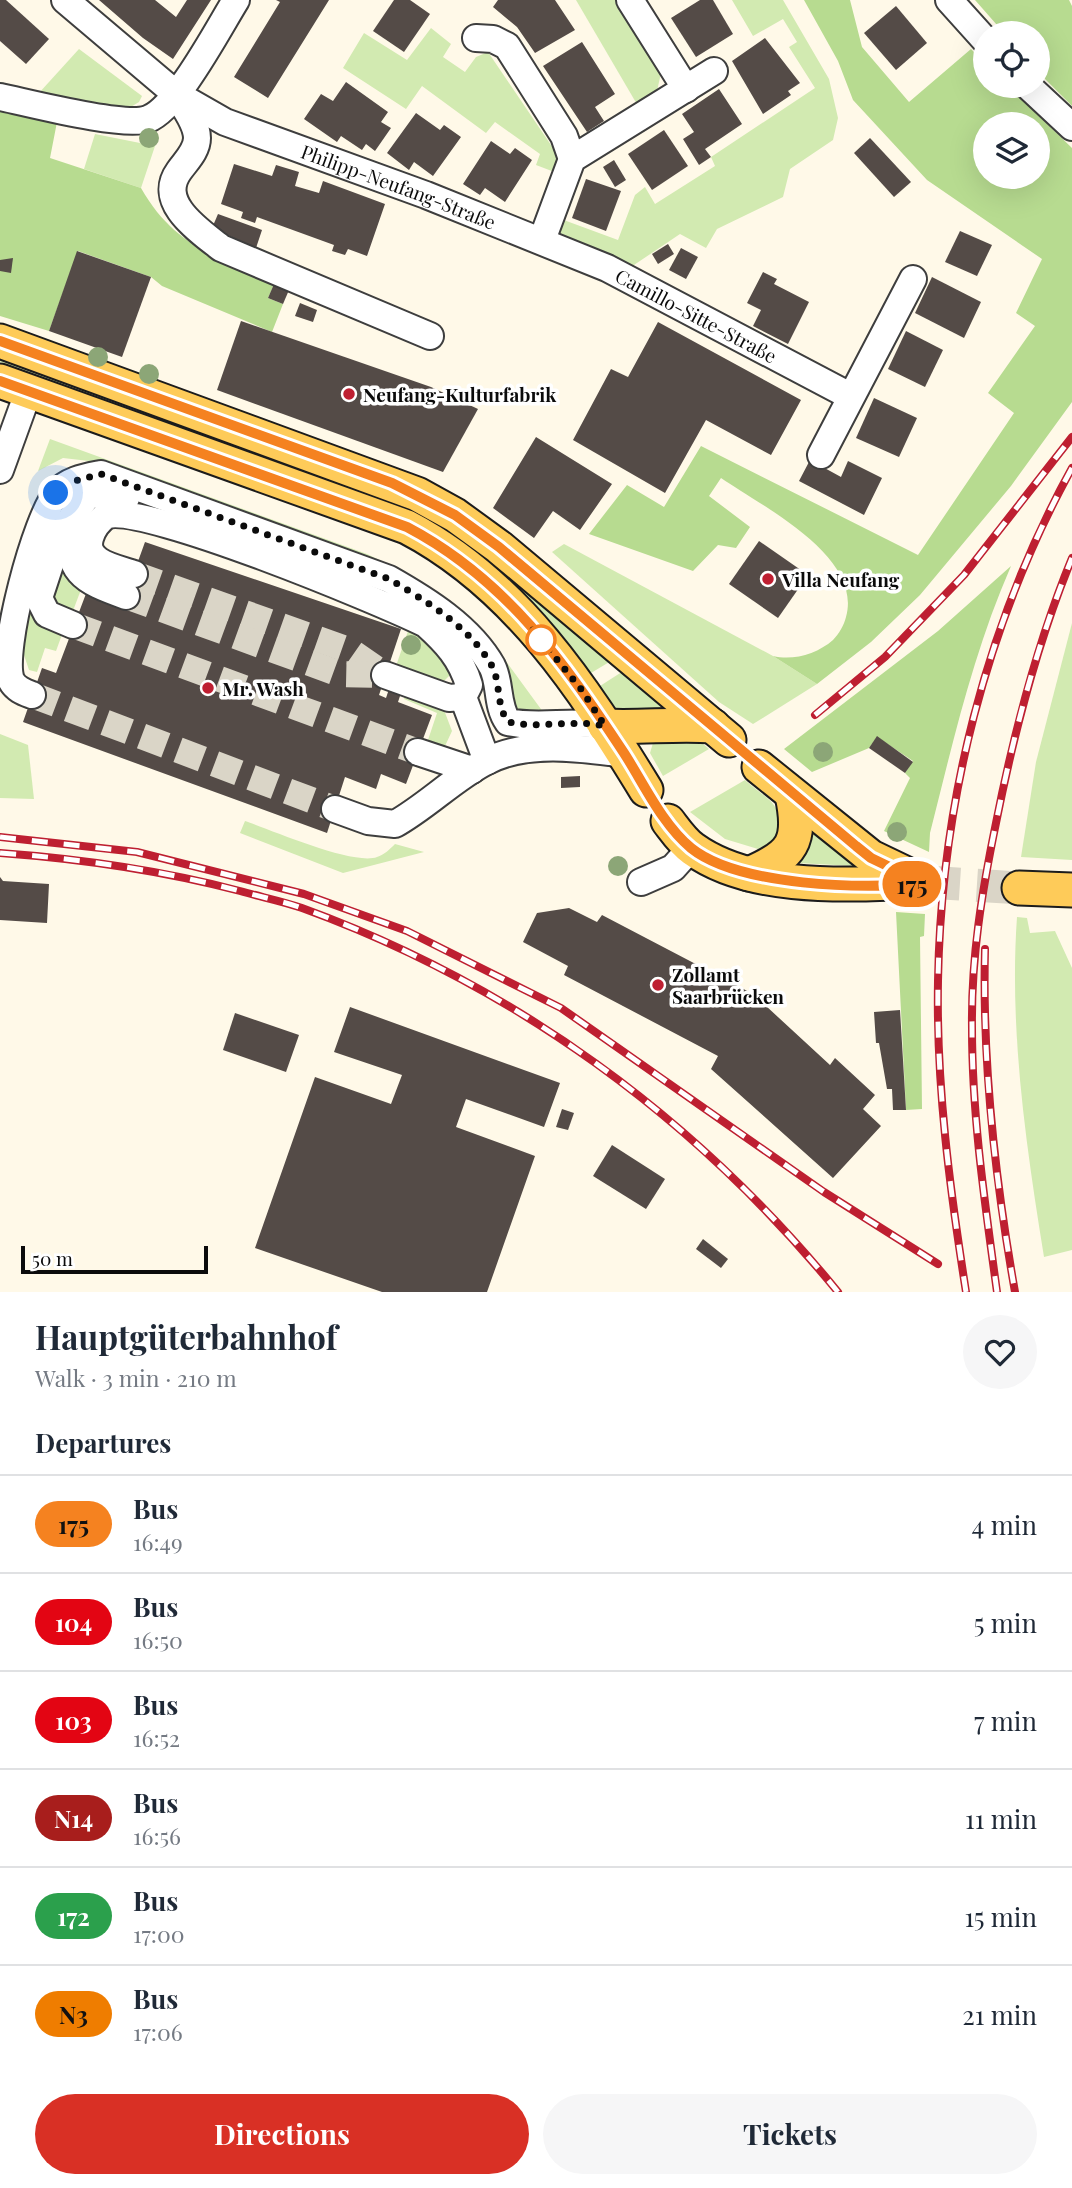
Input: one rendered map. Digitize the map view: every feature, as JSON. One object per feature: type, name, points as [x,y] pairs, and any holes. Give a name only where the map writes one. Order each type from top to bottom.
[{"type":"main road","points":[[0,341],[417,494],[455,515],[499,547],[721,733],[682,724],[641,728],[605,726]]},
{"type":"main road","points":[[14,385],[407,527],[443,546],[499,591],[566,670],[646,790]]},
{"type":"main road","points":[[668,821],[691,848],[717,863],[749,874],[827,883],[897,886],[925,883],[871,858],[759,767]]},
{"type":"main road","points":[[749,874],[771,865],[791,846],[799,825],[792,795]]},
{"type":"main road","points":[[1019,888],[1072,890]]},
{"type":"street","points":[[65,0],[176,94],[195,128],[197,140],[193,153],[176,175],[174,201],[193,226],[221,248],[430,336]]},
{"type":"street","points":[[0,97],[121,121],[144,121],[163,111],[176,94],[236,0]]},
{"type":"street","points":[[630,0],[686,89]]},
{"type":"street","points":[[949,0],[973,27]]},
{"type":"street","points":[[476,38],[493,39],[507,46],[564,136],[572,159]]},
{"type":"street","points":[[542,240],[572,159],[714,71]]},
{"type":"street","name":"Philipp-Neufang-Straße","points":[[176,94],[225,122],[542,240]]},
{"type":"street","points":[[1041,98],[1072,127]]},
{"type":"street","name":"Camillo-Sitte-Straße","points":[[542,240],[607,268],[850,396]]},
{"type":"street","points":[[821,455],[913,279]]},
{"type":"street","points":[[0,470],[14,385]]},
{"type":"street","points":[[32,695],[19,690],[11,680],[8,658],[11,623],[19,591],[56,493],[71,482],[101,474],[389,579],[427,601],[482,652],[493,668],[501,711],[508,722],[526,726],[581,721],[605,726]]},
{"type":"street","points":[[73,625],[47,614],[39,598],[61,534],[87,496],[111,492],[168,513],[182,527]]},
{"type":"street","points":[[72,516],[71,553],[79,575],[93,584],[130,585],[90,554],[91,537],[100,520],[107,515],[123,514],[182,527],[426,624],[446,641],[463,665],[469,685],[463,697],[479,766]]},
{"type":"street","points":[[385,675],[449,698],[463,697]]},
{"type":"street","points":[[335,809],[368,821],[395,824],[479,766],[526,751],[577,748],[624,754]]},
{"type":"street","points":[[418,752],[479,766]]},
{"type":"street","points":[[641,882],[673,869],[691,848]]},
{"type":"green space","points":[[576,0],[618,0],[661,73],[657,91],[638,106]]},
{"type":"green space","points":[[732,0],[783,0],[829,79],[838,118],[833,140],[790,169],[783,197],[717,229],[706,248],[680,234],[631,267],[555,235],[561,219],[618,240],[635,195],[645,187],[655,204],[715,166],[711,157],[815,88],[789,47],[797,42],[783,19],[753,36]]},
{"type":"green space","points":[[804,0],[850,0],[862,47],[909,102],[971,49],[973,98],[1020,98],[1035,112],[973,112],[973,189],[1050,189],[1050,127],[1072,148],[1072,402],[1011,486],[920,595],[871,642],[817,684],[773,656],[789,658],[804,655],[833,640],[846,617],[847,595],[840,574],[825,554],[806,536],[761,503],[721,478],[709,496],[750,527],[736,548],[718,545],[693,571],[589,534],[627,485],[664,507],[701,446],[918,555],[1014,413],[988,393],[1035,326],[1016,313],[1042,259],[927,180],[853,100],[838,61]]},
{"type":"green space","points":[[975,0],[1069,0],[1072,6],[1072,106],[1050,84],[1050,21],[993,21]]},
{"type":"green space","points":[[431,28],[451,44],[443,57],[465,72],[476,57],[488,52],[553,148],[558,162],[557,173],[536,165],[540,154],[495,122],[486,133],[422,86],[406,109],[343,68],[364,33],[407,60]]},
{"type":"green space","points":[[79,49],[142,96],[139,102],[129,108],[39,93]]},
{"type":"green space","points":[[0,82],[8,84],[2,109],[57,122],[50,158],[141,188],[154,208],[182,236],[215,257],[274,284],[268,298],[283,304],[272,332],[162,286],[151,277],[78,251],[49,331],[0,316]]},
{"type":"green space","points":[[95,134],[155,146],[141,188],[84,169]]},
{"type":"green space","points":[[0,355],[414,506],[451,525],[616,658],[591,673],[509,583],[411,514],[0,362]]},
{"type":"green space","points":[[50,439],[367,554],[394,567],[497,649],[546,716],[517,714],[391,572],[89,461],[63,458],[38,471]]},
{"type":"green space","points":[[564,544],[773,656],[817,684],[753,724],[719,702],[552,552]]},
{"type":"green space","points":[[63,548],[82,587],[71,616],[55,611],[48,588]]},
{"type":"green space","points":[[1011,566],[965,698],[930,833],[929,852],[884,831],[910,778],[905,773],[913,761],[877,737],[869,748],[812,772],[784,749],[938,631]]},
{"type":"green space","points":[[28,605],[64,629],[56,651],[45,648],[37,672],[29,670],[22,649]]},
{"type":"green space","points":[[1072,623],[1072,860],[1021,857],[1036,762]]},
{"type":"green space","points":[[408,631],[426,636],[452,673],[443,682],[395,669]]},
{"type":"green space","points":[[628,668],[685,714],[617,713],[600,686]]},
{"type":"green space","points":[[406,693],[444,710],[452,731],[445,746],[426,746],[437,713],[404,699]]},
{"type":"green space","points":[[0,734],[28,745],[34,799],[0,798]]},
{"type":"green space","points":[[660,737],[696,738],[709,749],[663,776],[650,753],[653,743]]},
{"type":"green space","points":[[745,780],[773,804],[779,817],[779,838],[758,849],[725,839],[690,812]]},
{"type":"green space","points":[[245,821],[312,846],[350,856],[377,857],[395,844],[424,852],[343,873],[240,833]]},
{"type":"green space","points":[[814,830],[856,861],[854,866],[797,863],[807,851]]},
{"type":"green space","points":[[896,912],[925,914],[924,936],[920,937],[922,1109],[906,1110]]},
{"type":"green space","points":[[1017,917],[1027,918],[1030,933],[1055,931],[1072,968],[1072,1250],[1044,1257],[1025,1130],[1017,1045]]},
{"type":"building","points":[[0,0],[6,0],[49,39],[26,64],[0,41]]},
{"type":"building","points":[[99,0],[155,0],[176,17],[187,0],[211,0],[173,59],[143,38]]},
{"type":"building","points":[[276,0],[329,0],[268,98],[234,77],[280,2]]},
{"type":"building","points":[[394,0],[410,0],[430,14],[404,52],[373,31]]},
{"type":"building","points":[[498,0],[555,0],[575,30],[535,53],[517,27],[493,7]]},
{"type":"building","points":[[700,0],[713,0],[733,34],[696,57],[671,18]]},
{"type":"building","points":[[896,6],[927,43],[896,70],[864,33]]},
{"type":"building","points":[[765,38],[800,83],[788,91],[791,95],[763,114],[732,61]]},
{"type":"building","points":[[582,42],[615,94],[595,107],[604,121],[587,132],[543,66]]},
{"type":"building","points":[[346,82],[388,112],[381,122],[391,128],[375,151],[366,144],[362,150],[341,136],[337,142],[304,119],[321,94],[333,101]]},
{"type":"building","points":[[719,89],[742,124],[705,149],[711,157],[699,165],[683,139],[694,132],[682,114]]},
{"type":"building","points":[[416,113],[440,130],[444,125],[461,137],[433,176],[414,162],[409,170],[387,153]]},
{"type":"building","points":[[664,130],[688,166],[652,190],[628,154]]},
{"type":"building","points":[[870,138],[911,182],[894,197],[854,153]]},
{"type":"building","points":[[491,141],[510,154],[515,148],[532,160],[505,202],[485,188],[480,195],[463,184]]},
{"type":"building","points":[[614,160],[626,180],[615,187],[603,167]]},
{"type":"building","points":[[234,164],[272,176],[276,165],[299,172],[295,186],[319,193],[323,181],[385,204],[367,256],[348,249],[345,255],[332,251],[334,245],[257,217],[255,223],[241,218],[243,212],[221,204]]},
{"type":"building","points":[[586,179],[621,191],[606,231],[572,218]]},
{"type":"building","points":[[218,214],[262,230],[256,248],[212,228]]},
{"type":"building","points":[[960,231],[992,245],[977,276],[945,262]]},
{"type":"building","points":[[668,244],[674,254],[658,264],[652,254]]},
{"type":"building","points":[[681,248],[698,257],[686,279],[669,270]]},
{"type":"building","points":[[77,251],[151,277],[122,357],[49,331]]},
{"type":"building","points":[[13,258],[11,273],[0,271],[0,260]]},
{"type":"building","points":[[763,272],[777,279],[774,284],[809,302],[788,344],[753,326],[761,310],[747,303]]},
{"type":"building","points":[[932,277],[981,302],[964,338],[915,313]]},
{"type":"building","points":[[274,284],[289,290],[283,304],[268,298]]},
{"type":"building","points":[[300,303],[317,310],[313,322],[295,316]]},
{"type":"building","name":"Neufang-Kulturfabrik","points":[[241,321],[431,387],[478,409],[443,472],[217,390]]},
{"type":"building","points":[[658,322],[801,400],[771,455],[706,420],[665,493],[573,440],[611,369],[628,377]]},
{"type":"building","points":[[906,331],[943,350],[925,387],[888,369]]},
{"type":"building","points":[[874,398],[917,418],[899,457],[856,438]]},
{"type":"building","points":[[536,437],[612,484],[580,530],[553,511],[534,538],[493,508]]},
{"type":"building","points":[[810,460],[841,477],[848,461],[882,478],[864,515],[799,481]]},
{"type":"building","name":"Villa Neufang","points":[[759,541],[808,575],[778,618],[729,584]]},
{"type":"building","name":"Mr. Wash","points":[[145,542],[401,629],[379,695],[386,698],[390,686],[402,690],[398,702],[432,715],[406,784],[381,774],[376,789],[345,777],[327,833],[23,722],[42,668],[56,673],[87,591],[123,603]]},
{"type":"building","points":[[877,736],[913,762],[905,773],[869,748]]},
{"type":"building","points":[[580,776],[580,787],[561,788],[561,777]]},
{"type":"building","points":[[0,877],[3,881],[49,884],[47,923],[0,920]]},
{"type":"building","points":[[569,908],[597,922],[602,915],[753,994],[830,1065],[835,1058],[875,1095],[863,1109],[881,1126],[833,1178],[711,1069],[718,1056],[564,975],[568,966],[523,942],[537,913]]},
{"type":"building","points":[[350,1007],[560,1083],[544,1127],[466,1099],[456,1127],[535,1156],[487,1292],[382,1292],[255,1248],[315,1077],[391,1104],[402,1075],[334,1052]]},
{"type":"building","points":[[900,1010],[906,1110],[893,1110],[892,1089],[887,1089],[879,1043],[876,1043],[874,1012]]},
{"type":"building","points":[[235,1013],[299,1035],[286,1072],[223,1050]]},
{"type":"building","points":[[562,1109],[574,1113],[568,1130],[556,1127]]},
{"type":"building","points":[[612,1145],[665,1179],[646,1209],[593,1176]]},
{"type":"building","points":[[703,1239],[728,1259],[721,1268],[696,1249]]},
{"type":"tunnel","points":[[134,574],[349,650],[385,675]]},
{"type":"tunnel","points":[[126,596],[340,674],[385,675]]},
{"type":"tunnel","points":[[73,625],[418,752]]},
{"type":"tunnel","points":[[32,695],[335,809]]},
{"type":"tunnel","points":[[927,882],[1019,888]]},
{"type":"railway","points":[[815,715],[885,657],[964,575],[1072,437]]},
{"type":"railway","points":[[966,1292],[950,1176],[939,1059],[938,981],[948,848],[974,716],[993,652],[1015,589],[1072,468]]},
{"type":"railway","points":[[997,1292],[974,1094],[972,1002],[975,950],[991,848],[1019,722],[1037,655],[1072,558]]},
{"type":"railway","points":[[0,837],[137,852],[304,894],[407,931],[561,1008],[824,1192],[938,1264]]},
{"type":"railway","points":[[0,853],[151,871],[279,901],[380,939],[455,976],[527,1017],[662,1114],[724,1169],[783,1229],[838,1292]]},
{"type":"railway","points":[[985,949],[991,1121],[1015,1292]]},
{"type":"bus line","name":"175","points":[[0,341],[392,483],[455,515],[499,547],[792,795],[871,858],[923,883],[897,886],[787,880],[749,874],[717,863],[691,848],[668,821],[581,689],[499,591],[478,571],[443,546],[407,527],[0,381]]},
{"type":"place","name":"Neufang-Kulturfabrik","points":[[349,394]]},
{"type":"place","name":"Villa Neufang","points":[[768,579]]},
{"type":"place","name":"Mr. Wash","points":[[208,688]]},
{"type":"place","name":"Zollamt Saarbrücken","points":[[658,985]]},
{"type":"route","points":[[56,493],[71,482],[101,474],[389,579],[427,601],[458,626],[482,652],[493,668],[501,711],[508,722],[526,726],[581,721],[605,726],[581,689],[533,630],[541,640]]}]
